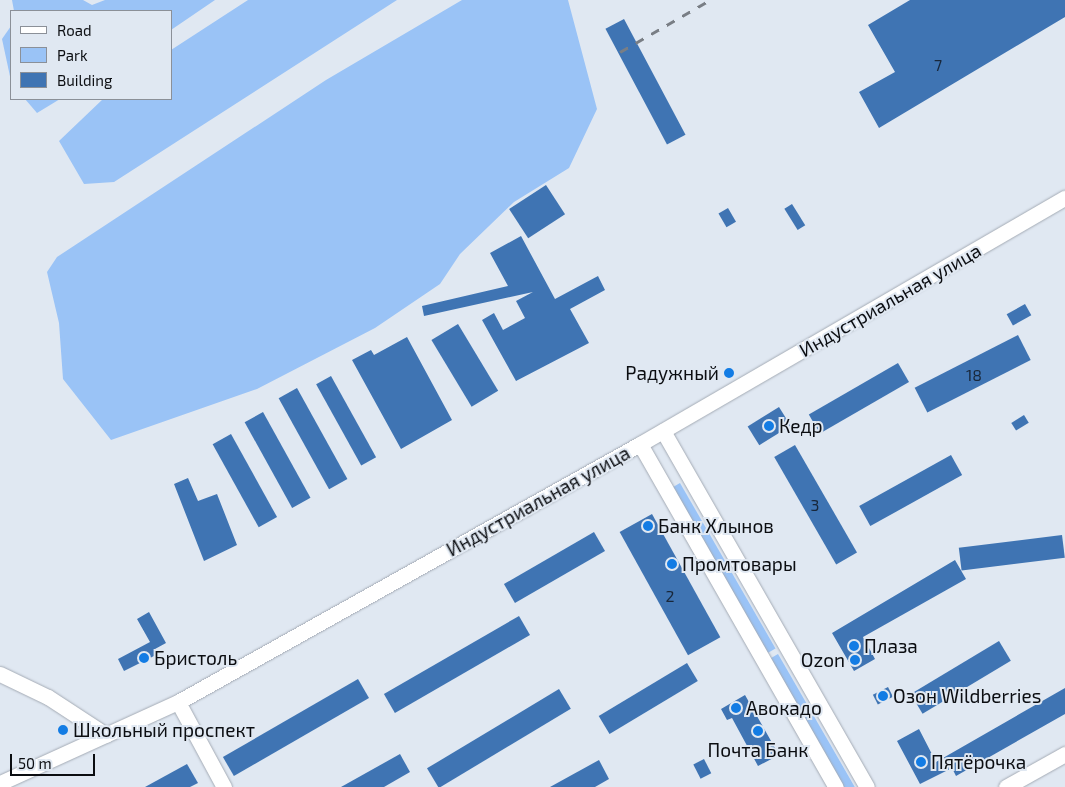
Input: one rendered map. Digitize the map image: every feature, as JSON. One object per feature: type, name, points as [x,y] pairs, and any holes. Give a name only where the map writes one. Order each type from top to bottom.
[{"type":"street","name":"Индустриальная улица","points":[[0,783],[178,702],[663,431],[1065,198]]},
{"type":"street","points":[[663,431],[867,787]]},
{"type":"street","points":[[640,444],[836,787]]},
{"type":"street","points":[[0,674],[48,697],[106,735]]},
{"type":"street","points":[[178,702],[224,787]]},
{"type":"street","points":[[1006,787],[1065,754]]},
{"type":"green space","points":[[12,0],[83,0],[92,5],[105,0],[215,0],[172,29],[172,10],[14,10]]},
{"type":"green space","points":[[248,0],[397,0],[114,182],[84,184],[59,141],[102,100],[172,100],[172,49]]},
{"type":"green space","points":[[462,0],[568,0],[597,109],[569,168],[514,202],[460,254],[440,284],[375,328],[257,389],[111,440],[63,379],[59,323],[47,272],[57,257],[326,80]]},
{"type":"green space","points":[[10,27],[10,76],[2,39]]},
{"type":"green space","points":[[26,100],[58,100],[37,113]]},
{"type":"green space","points":[[680,483],[776,648],[767,653],[671,488]]},
{"type":"green space","points":[[778,654],[855,787],[843,787],[769,659]]},
{"type":"building","points":[[910,0],[1065,0],[1065,17],[879,128],[859,92],[895,72],[868,25]]},
{"type":"building","points":[[624,19],[686,135],[667,145],[605,29]]},
{"type":"building","points":[[546,185],[565,214],[528,238],[509,209]]},
{"type":"building","points":[[792,204],[805,225],[798,230],[784,209]]},
{"type":"building","points":[[728,208],[736,222],[726,227],[718,214]]},
{"type":"building","points":[[521,236],[555,299],[598,276],[605,290],[570,309],[589,343],[516,381],[482,320],[494,313],[503,330],[525,318],[516,301],[533,292],[424,316],[422,306],[508,286],[490,253]]},
{"type":"building","points":[[1025,304],[1031,315],[1013,326],[1007,314]]},
{"type":"building","points":[[458,324],[498,391],[472,407],[431,340]]},
{"type":"building","points":[[1018,335],[1031,360],[927,413],[915,388]]},
{"type":"building","points":[[407,337],[452,420],[401,449],[352,360],[371,350],[374,355]]},
{"type":"building","points":[[898,363],[909,382],[820,434],[809,415]]},
{"type":"building","points":[[331,376],[376,457],[361,466],[316,384]]},
{"type":"building","points":[[297,388],[347,479],[329,489],[279,398]]},
{"type":"building","name":"Кедр","points":[[779,407],[791,426],[759,445],[748,427]]},
{"type":"building","points":[[263,412],[311,498],[292,508],[245,422]]},
{"type":"building","points":[[1024,415],[1029,423],[1016,431],[1011,423]]},
{"type":"building","points":[[231,434],[277,517],[259,527],[213,444]]},
{"type":"building","points":[[795,445],[857,552],[836,564],[774,457]]},
{"type":"building","points":[[951,455],[962,475],[870,526],[859,506]]},
{"type":"building","points":[[188,478],[198,501],[217,494],[237,545],[204,561],[174,484]]},
{"type":"building","points":[[652,514],[720,637],[688,655],[620,532]]},
{"type":"building","points":[[594,532],[605,551],[515,603],[504,584]]},
{"type":"building","points":[[1062,535],[1065,558],[962,571],[959,548]]},
{"type":"building","points":[[955,560],[966,579],[863,637],[875,659],[854,671],[832,633]]},
{"type":"building","points":[[149,612],[166,643],[155,649],[158,654],[124,671],[118,659],[150,642],[137,619]]},
{"type":"building","points":[[519,616],[530,635],[395,713],[384,694]]},
{"type":"building","points":[[999,641],[1011,661],[923,714],[911,694]]},
{"type":"building","points":[[687,663],[698,681],[610,734],[599,716]]},
{"type":"building","points":[[358,679],[369,698],[234,776],[223,757]]},
{"type":"building","name":"Озон Wildberries","points":[[888,687],[893,697],[878,705],[873,695]]},
{"type":"building","points":[[1065,688],[1065,714],[956,776],[952,768],[920,784],[897,741],[919,729],[936,762]]},
{"type":"building","points":[[559,689],[571,709],[441,787],[438,787],[427,768]]},
{"type":"building","points":[[745,695],[779,755],[758,766],[732,718],[727,720],[721,709]]},
{"type":"building","points":[[400,754],[410,772],[384,787],[341,787]]},
{"type":"building","points":[[704,759],[711,773],[701,779],[693,764]]},
{"type":"building","points":[[599,760],[609,779],[595,787],[550,787]]},
{"type":"building","points":[[187,764],[198,783],[190,787],[145,787]]},
{"type":"railway","points":[[620,52],[710,0]]},
{"type":"place","name":"Радужный","points":[[729,373]]},
{"type":"place","name":"Кедр","points":[[769,426]]},
{"type":"place","name":"Банк Хлынов","points":[[648,526]]},
{"type":"place","name":"Промтовары","points":[[672,564]]},
{"type":"place","name":"Плаза","points":[[854,646]]},
{"type":"place","name":"Бристоль","points":[[144,658]]},
{"type":"place","name":"Ozon","points":[[855,660]]},
{"type":"place","name":"Озон Wildberries","points":[[883,696]]},
{"type":"place","name":"Авокадо","points":[[736,708]]},
{"type":"place","name":"Школьный проспект","points":[[63,730]]},
{"type":"place","name":"Почта Банк","points":[[758,731]]},
{"type":"place","name":"Пятёрочка","points":[[921,762]]}]
